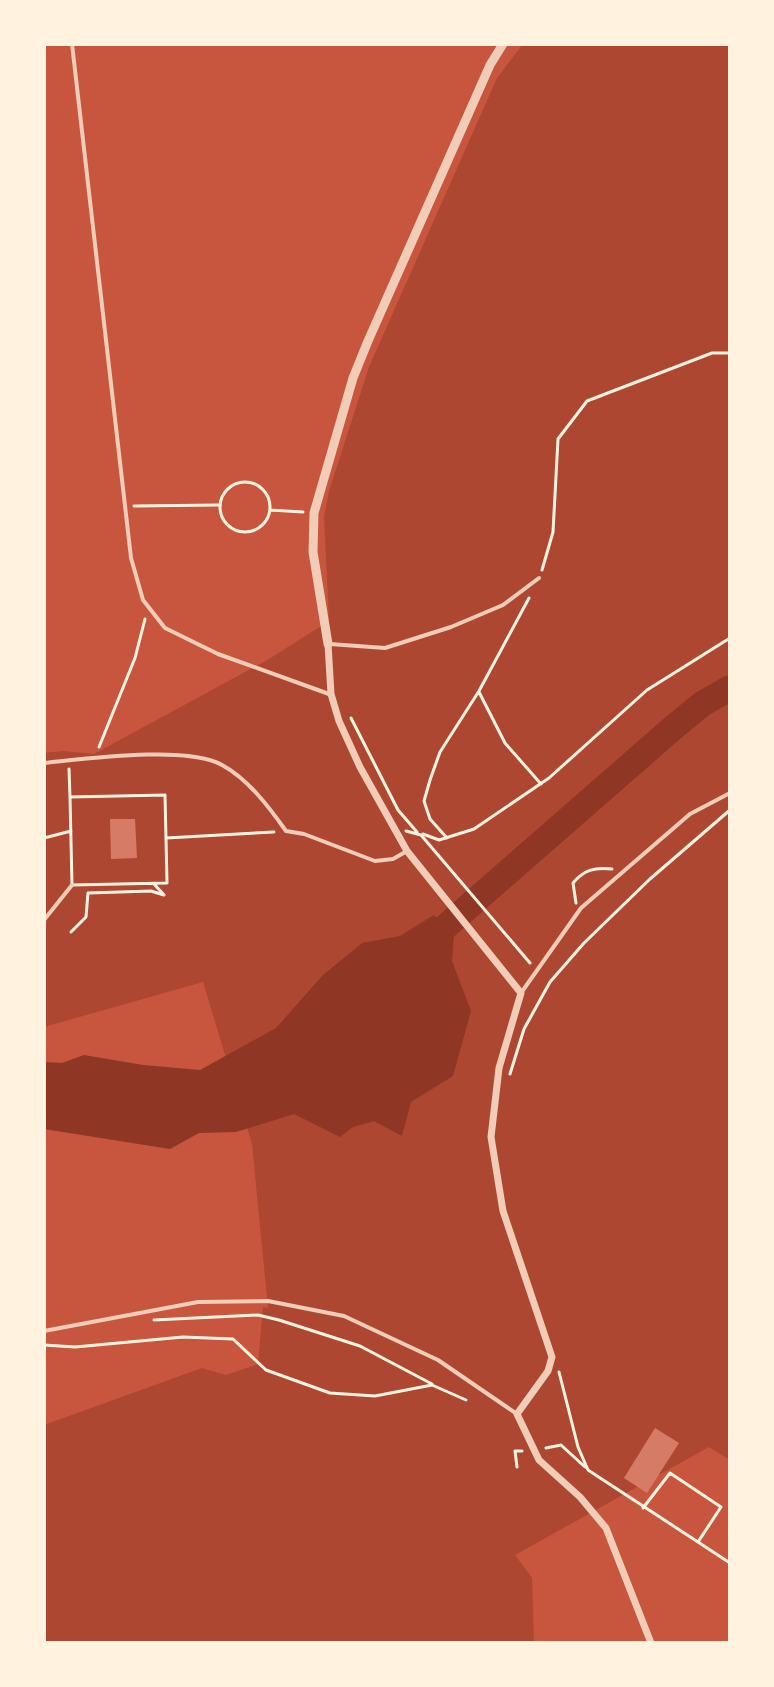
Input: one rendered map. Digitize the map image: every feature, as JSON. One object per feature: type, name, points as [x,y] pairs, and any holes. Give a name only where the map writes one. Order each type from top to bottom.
[{"type":"street","points":[[503,44],[490,65],[353,378],[314,513],[313,552],[328,644],[331,694],[339,721],[360,767],[407,851],[521,993],[499,1068],[491,1137],[503,1211],[552,1357],[548,1371],[517,1414],[534,1451],[551,1473],[597,1515],[606,1528],[651,1643]]},
{"type":"lane","points":[[72,44],[131,558],[143,600],[165,628],[271,674],[331,694]]},
{"type":"lane","points":[[328,644],[385,648],[451,627],[503,605],[539,578]]},
{"type":"lane","points":[[44,763],[174,754],[220,763],[269,806],[286,831],[304,834],[375,861],[393,859],[407,851]]},
{"type":"lane","points":[[521,993],[579,910],[690,814],[730,793]]},
{"type":"lane","points":[[44,920],[72,885]]},
{"type":"lane","points":[[44,1331],[198,1302],[268,1301],[344,1316],[438,1360],[517,1414]]},
{"type":"path","points":[[447,838],[430,819],[424,801],[440,752],[479,691],[539,578],[553,532],[558,439],[587,401],[712,353],[730,353]]},
{"type":"path","points":[[247,482],[255,484],[267,494],[270,510],[261,527],[241,533],[225,523],[220,505],[226,490],[232,485],[247,482]]},
{"type":"path","points":[[126,506],[220,505]]},
{"type":"path","points":[[270,510],[314,513]]},
{"type":"path","points":[[96,759],[135,658],[147,606]]},
{"type":"path","points":[[402,828],[439,840],[474,829],[541,784],[647,690],[730,638]]},
{"type":"path","points":[[479,691],[505,743],[541,784]]},
{"type":"path","points":[[345,712],[355,740]]},
{"type":"path","points":[[350,716],[398,810],[524,957]]},
{"type":"path","points":[[68,761],[72,885],[167,883],[165,795],[70,797]]},
{"type":"path","points":[[509,1077],[524,1029],[550,982],[584,943],[650,879],[730,810]]},
{"type":"path","points":[[44,838],[71,831]]},
{"type":"path","points":[[166,838],[286,831]]},
{"type":"path","points":[[579,910],[573,883],[581,873],[592,869],[623,871]]},
{"type":"path","points":[[88,893],[151,891],[164,895],[154,884]]},
{"type":"path","points":[[71,932],[86,917],[89,885]]},
{"type":"path","points":[[149,1321],[269,1317],[360,1346],[466,1400]]},
{"type":"path","points":[[44,1345],[75,1347],[183,1337],[233,1339],[266,1370],[330,1393],[375,1396],[432,1385]]},
{"type":"path","points":[[559,1365],[559,1377],[578,1447],[588,1470]]},
{"type":"path","points":[[517,1467],[515,1451],[534,1451],[561,1445],[588,1470],[730,1563]]},
{"type":"path","points":[[643,1508],[670,1473],[721,1507],[697,1543]]},
{"type":"shaded area","points":[[523,44],[730,44],[730,1460],[709,1447],[515,1555],[532,1578],[534,1643],[44,1643],[44,1425],[202,1368],[226,1375],[258,1364],[263,1307],[268,1308],[252,1144],[203,982],[44,1027],[44,753],[94,754],[269,659],[329,621],[324,517],[329,491],[369,367],[497,78]]},
{"type":"shaded area","points":[[434,915],[454,935],[452,961],[471,1011],[453,1076],[411,1102],[402,1136],[374,1121],[353,1127],[340,1137],[294,1114],[236,1132],[199,1133],[170,1149],[44,1129],[44,1062],[62,1063],[84,1055],[200,1070],[276,1028],[323,975],[362,943],[400,936]]},
{"type":"building","points":[[110,819],[135,819],[137,858],[111,859]]},
{"type":"building","points":[[655,1428],[679,1443],[647,1493],[624,1478]]},
{"type":"waterway","points":[[420,949],[674,727],[702,704],[730,688]]}]
